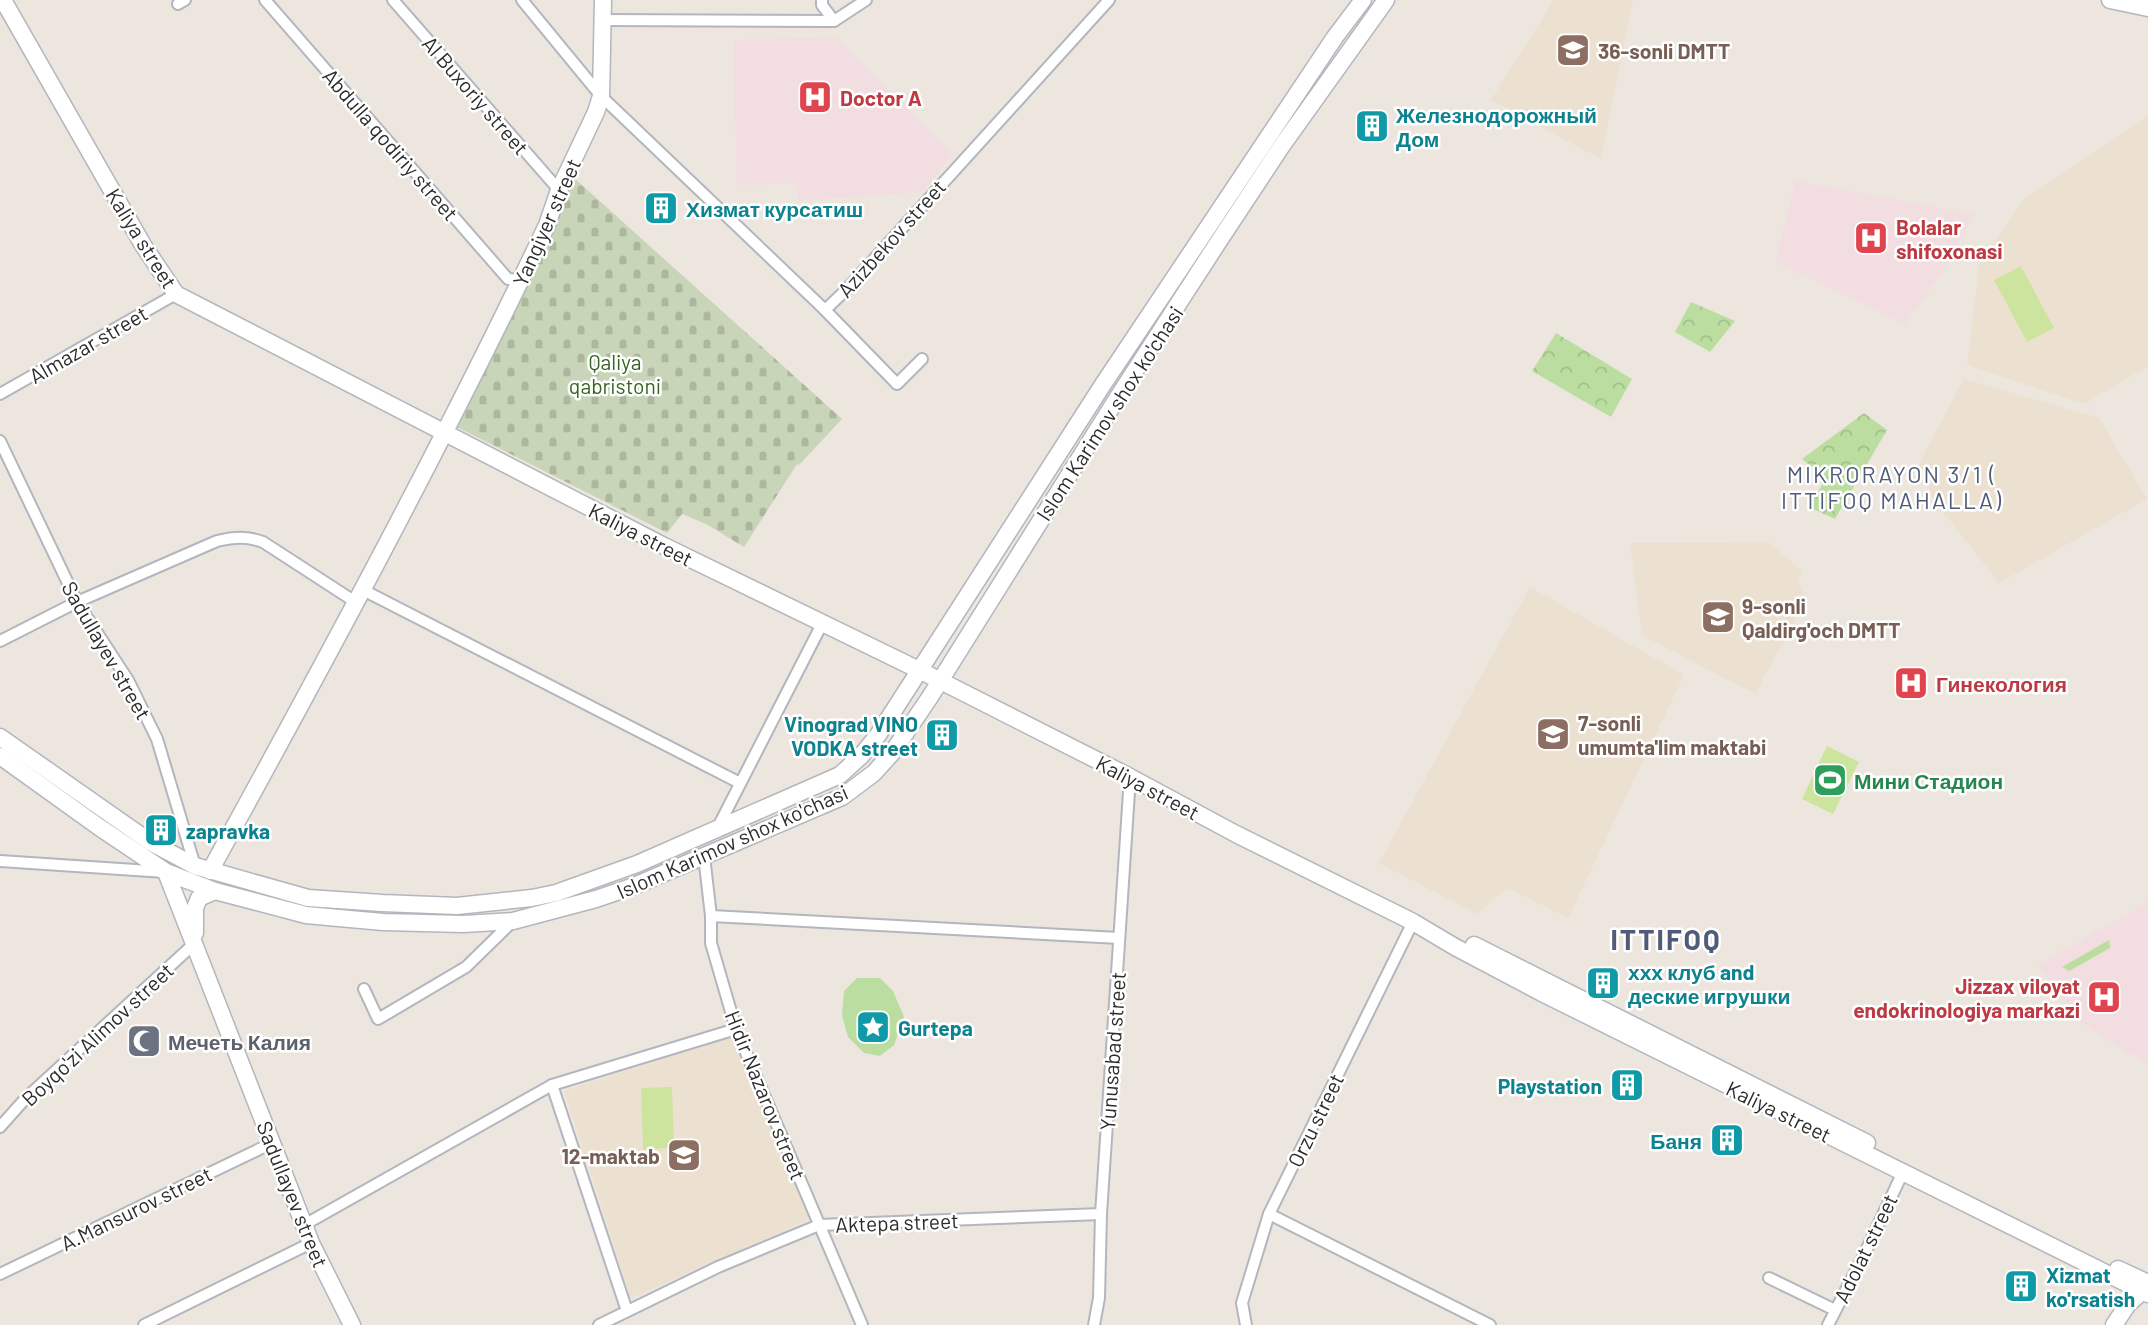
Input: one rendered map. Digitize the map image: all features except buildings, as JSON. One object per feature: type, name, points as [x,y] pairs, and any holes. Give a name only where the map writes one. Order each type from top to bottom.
[{"type":"main road","name":"Kaliya street","points":[[3,0],[143,245],[176,294],[664,546],[921,671],[1130,777],[1236,834],[1413,922],[1542,993],[1903,1172],[2143,1286]]},
{"type":"main road","name":"Yangiyer street","points":[[202,869],[360,597],[446,432],[547,225],[559,190],[601,96],[603,0]]},
{"type":"main road","name":"Islom Karimov shox ko'chasi","points":[[0,756],[166,872],[215,891],[306,915],[383,922],[463,924],[513,921],[596,899],[634,886],[842,797],[874,773],[892,753],[1118,397],[1335,37],[1363,0]]},
{"type":"main road","name":"Islom Karimov shox ko'chasi","points":[[0,737],[150,842],[202,869],[308,898],[461,905],[556,893],[627,868],[840,775],[852,766],[878,735],[1103,384],[1244,189],[1386,0]]},
{"type":"main road","points":[[2110,0],[2148,8]]},
{"type":"main road","name":"Sadullayev street","points":[[166,872],[311,1243],[352,1325]]},
{"type":"main road","name":"Sadullayev street","points":[[195,943],[195,908],[200,898],[215,891]]},
{"type":"main road","points":[[461,905],[467,914],[463,924]]},
{"type":"main road","name":"Kaliya street","points":[[1413,922],[1474,945],[1550,982],[2114,1267],[2143,1286]]},
{"type":"main road","points":[[2114,1325],[2143,1286],[2148,1263]]},
{"type":"street","name":"Abdulla qodiriy street","points":[[265,0],[508,279],[521,280]]},
{"type":"street","name":"Al Buxoriy street","points":[[393,0],[559,190]]},
{"type":"street","name":"Azizbekov street","points":[[522,0],[601,96],[825,310],[1109,0]]},
{"type":"street","points":[[822,0],[822,5],[834,21]]},
{"type":"street","points":[[603,20],[834,21],[866,0]]},
{"type":"street","name":"Almazar street","points":[[0,394],[176,294]]},
{"type":"street","points":[[825,310],[897,384],[922,359]]},
{"type":"street","name":"Sadullayev street","points":[[0,441],[76,602],[128,680],[157,739],[202,869]]},
{"type":"street","points":[[0,641],[76,602],[217,541],[231,537],[250,537],[360,597],[740,783]]},
{"type":"street","points":[[717,829],[822,624]]},
{"type":"street","name":"Yunusabad street","points":[[1094,1325],[1099,1298],[1101,1214],[1130,777]]},
{"type":"street","name":"Hidir Nazarov street","points":[[704,856],[711,916],[711,943],[736,1029],[862,1325]]},
{"type":"street","points":[[0,861],[166,872]]},
{"type":"street","points":[[711,916],[1119,938]]},
{"type":"street","points":[[363,989],[378,1019],[466,967],[513,921]]},
{"type":"street","name":"Orzu street","points":[[1246,1325],[1241,1303],[1269,1214],[1413,922]]},
{"type":"street","name":"Boyqo'zi Alimov street","points":[[0,1127],[25,1099],[195,943]]},
{"type":"street","points":[[304,1225],[552,1085],[736,1029]]},
{"type":"street","points":[[552,1085],[627,1311]]},
{"type":"street","name":"A.Mansurov street","points":[[0,1274],[272,1143]]},
{"type":"street","name":"Adolat street","points":[[1828,1325],[1903,1172]]},
{"type":"street","name":"Aktepa street","points":[[599,1325],[718,1267],[819,1225],[1101,1214]]},
{"type":"street","points":[[1269,1214],[1490,1325]]},
{"type":"street","points":[[144,1325],[311,1243]]},
{"type":"street","points":[[1769,1278],[1835,1310]]},
{"type":"shaded area","name":"36-sonli DMTT","points":[[1554,0],[1633,0],[1601,159],[1491,100]]},
{"type":"shaded area","name":"Doctor A","points":[[836,37],[953,154],[922,192],[799,201],[795,184],[737,185],[733,40]]},
{"type":"shaded area","points":[[2148,116],[2148,366],[2084,404],[1967,365],[1979,266],[2024,199]]},
{"type":"shaded area","name":"Bolalar shifoxonasi","points":[[1795,181],[1974,214],[1944,270],[1905,324],[1775,262]]},
{"type":"shaded area","points":[[1964,379],[2099,418],[2147,499],[1999,583],[1930,495],[1929,479],[1917,472],[1919,463]]},
{"type":"shaded area","name":"9-sonli Qaldirg'och DMTT","points":[[1769,542],[1802,571],[1798,583],[1806,599],[1755,694],[1642,635],[1630,543]]},
{"type":"shaded area","name":"7-sonli umumta'lim maktabi","points":[[1530,587],[1684,675],[1568,918],[1507,888],[1477,914],[1379,863]]},
{"type":"shaded area","name":"Jizzax viloyat endokrinologiya markazi","points":[[2148,902],[2148,1065],[2077,1020],[2038,965]]},
{"type":"shaded area","name":"12-maktab","points":[[733,1036],[810,1219],[631,1298],[564,1091]]},
{"type":"green space","name":"Qaliya qabristoni","points":[[574,178],[842,419],[799,465],[797,464],[744,547],[706,524],[682,514],[667,533],[457,427]]},
{"type":"green space","points":[[2021,266],[2054,328],[2027,342],[1994,280]]},
{"type":"green space","points":[[1691,302],[1735,321],[1710,352],[1675,332]]},
{"type":"green space","points":[[1556,333],[1632,379],[1611,417],[1532,371]]},
{"type":"green space","points":[[1864,413],[1887,430],[1835,519],[1809,507],[1826,478],[1802,459]]},
{"type":"green space","name":"Мини Стадион","points":[[1827,746],[1859,762],[1833,814],[1802,799]]},
{"type":"green space","points":[[2109,940],[2110,948],[2069,971],[2062,967]]},
{"type":"green space","name":"Gurtepa","points":[[857,978],[880,978],[893,991],[904,1017],[894,1045],[880,1056],[864,1053],[848,1037],[842,1015],[844,991]]},
{"type":"green space","points":[[672,1087],[674,1148],[643,1149],[641,1088]]},
{"type":"place","name":"36-sonli DMTT","points":[[1573,50]]},
{"type":"place","name":"Doctor A","points":[[815,97]]},
{"type":"place","name":"Железнодорожный Дом","points":[[1372,126]]},
{"type":"place","name":"Хизмат курсатиш","points":[[661,208]]},
{"type":"place","name":"Bolalar shifoxonasi","points":[[1871,238]]},
{"type":"place","name":"9-sonli Qaldirg'och DMTT","points":[[1718,617]]},
{"type":"place","name":"Гинекология","points":[[1911,683]]},
{"type":"place","name":"7-sonli umumta'lim maktabi","points":[[1553,734]]},
{"type":"place","name":"Vinograd VINO VODKA street","points":[[942,735]]},
{"type":"place","name":"Мини Стадион","points":[[1830,780]]},
{"type":"place","name":"zapravka","points":[[161,830]]},
{"type":"place","name":"ххх клуб and деские игрушки","points":[[1603,983]]},
{"type":"place","name":"Jizzax viloyat endokrinologiya markazi","points":[[2104,997]]},
{"type":"place","name":"Gurtepa","points":[[873,1027]]},
{"type":"place","name":"Мечеть Калия","points":[[144,1041]]},
{"type":"place","name":"Playstation","points":[[1627,1085]]},
{"type":"place","name":"Баня","points":[[1727,1140]]},
{"type":"place","name":"12-maktab","points":[[684,1155]]},
{"type":"place","name":"Xizmat ko'rsatish","points":[[2021,1286]]},
{"type":"district","name":"MIKRORAYON 3/1 ( ITTIFOQ MAHALLA)","points":[[1892,487]]},
{"type":"district","name":"ITTIFOQ","points":[[1666,939]]}]
